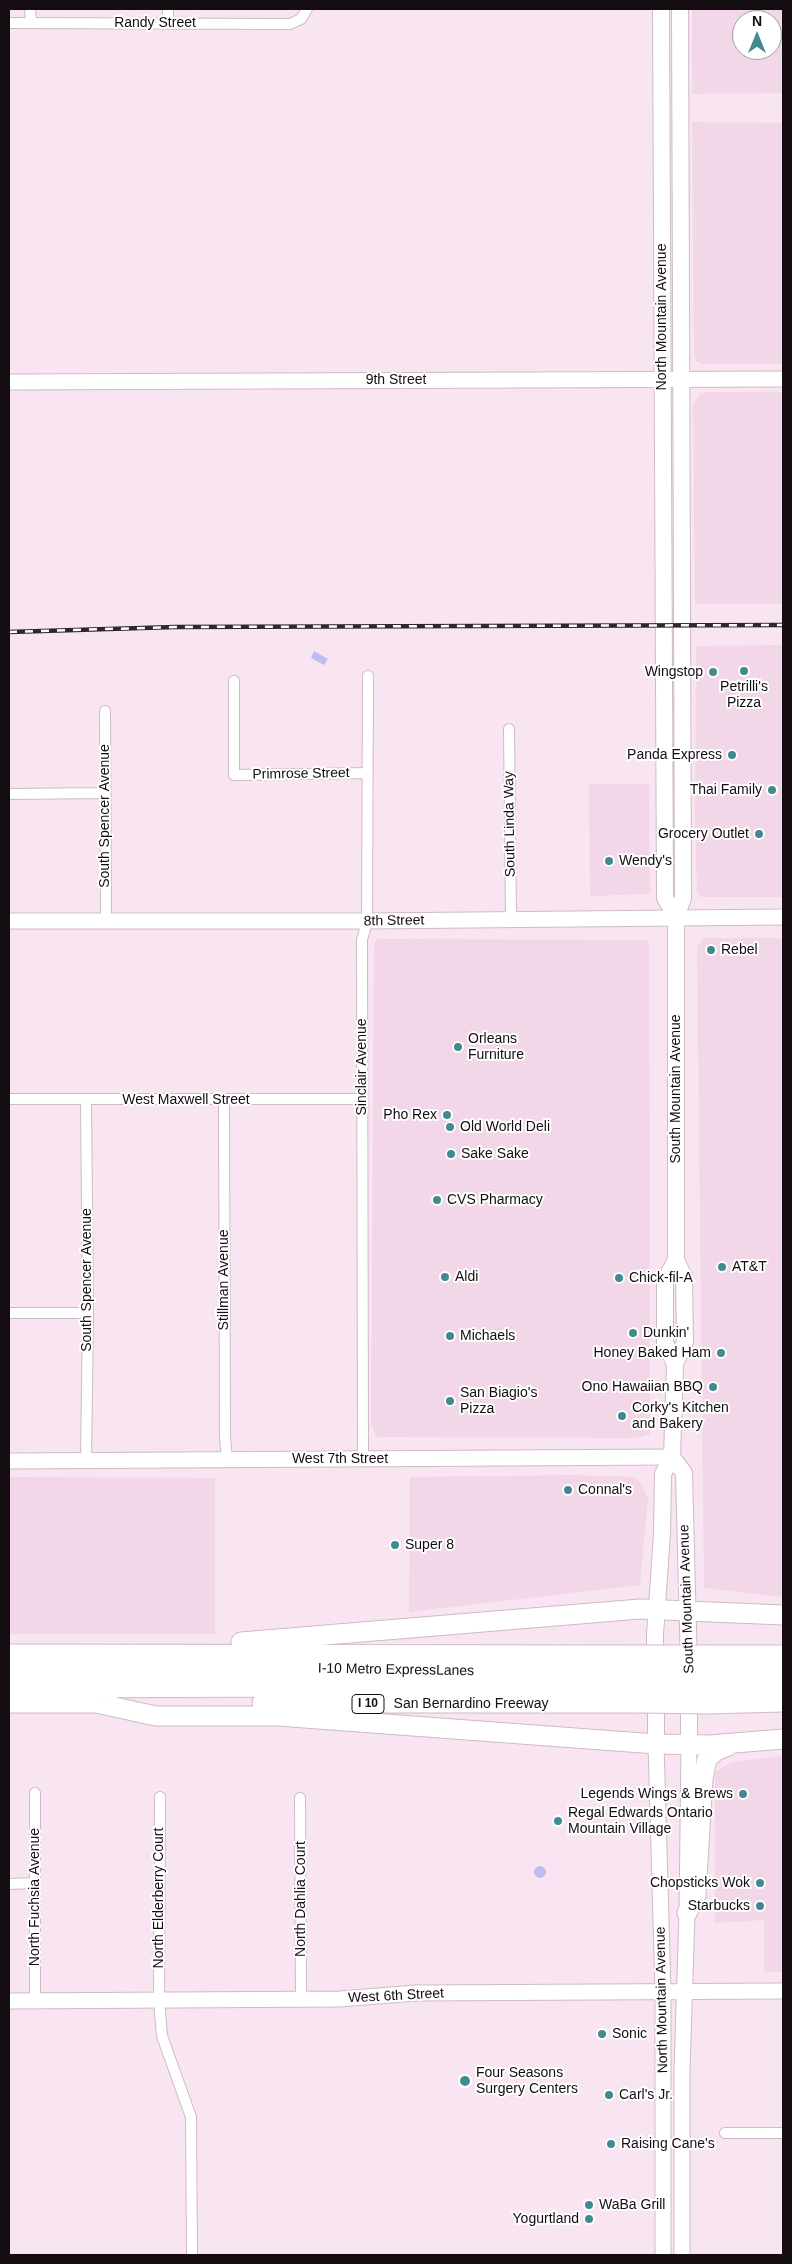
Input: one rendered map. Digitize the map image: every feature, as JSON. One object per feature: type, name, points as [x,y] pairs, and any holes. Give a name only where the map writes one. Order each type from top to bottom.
[{"type":"highway","points":[[182,1654],[220,1642],[329,1636],[415,1627],[656,1608],[783,1615]]},
{"type":"highway","name":"San Bernardino Freeway","points":[[9,1654],[396,1654],[640,1679],[709,1680],[783,1702]]},
{"type":"highway","points":[[282,1668],[396,1654]]},
{"type":"highway","name":"San Bernardino Freeway","points":[[9,1703],[349,1704],[640,1679],[709,1680],[783,1655]]},
{"type":"highway","name":"I-10 Metro ExpressLanes","points":[[9,1671],[282,1668],[640,1679]]},
{"type":"highway","points":[[709,1680],[783,1673]]},
{"type":"highway","name":"I-10 Metro ExpressLanes","points":[[9,1688],[262,1687],[640,1679]]},
{"type":"highway","points":[[709,1680],[783,1686]]},
{"type":"highway","points":[[262,1687],[349,1704]]},
{"type":"highway","points":[[96,1703],[156,1716],[278,1716],[656,1744],[689,1745],[783,1739]]},
{"type":"highway","points":[[687,1913],[696,1895],[703,1779],[706,1759],[716,1751],[735,1743]]},
{"type":"main road","name":"North Mountain Avenue","points":[[680,9],[683,625]]},
{"type":"main road","name":"North Mountain Avenue","points":[[661,12],[663,626]]},
{"type":"main road","points":[[661,12],[671,25],[671,58],[680,84]]},
{"type":"main road","points":[[662,136],[670,160],[670,220],[680,231]]},
{"type":"main road","points":[[662,232],[672,242],[672,278],[681,299]]},
{"type":"main road","points":[[662,451],[672,485],[671,507],[683,515]]},
{"type":"main road","points":[[663,514],[673,524],[673,571],[683,599]]},
{"type":"main road","name":"South Mountain Avenue","points":[[656,1744],[656,1608],[662,1526],[662,1474],[672,1457],[675,1364],[666,1343],[665,1280],[676,1260],[676,918],[683,898],[683,625]]},
{"type":"main road","name":"South Mountain Avenue","points":[[663,626],[665,898],[676,918]]},
{"type":"main road","points":[[663,658],[672,680],[672,768],[676,772],[683,774]]},
{"type":"main road","points":[[664,780],[673,790],[674,808],[683,835]]},
{"type":"main road","name":"South Mountain Avenue","points":[[672,1457],[684,1473],[685,1567],[689,1609],[689,1745]]},
{"type":"street","points":[[30,9],[30,22]]},
{"type":"street","points":[[168,9],[168,23]]},
{"type":"street","name":"Randy Street","points":[[9,23],[290,24],[301,19],[306,9]]},
{"type":"street","name":"9th Street","points":[[9,382],[783,379]]},
{"type":"street","name":"Sinclair Avenue","points":[[363,1459],[362,940],[367,921],[368,676]]},
{"type":"street","name":"Primrose Street","points":[[234,680],[234,774],[368,773]]},
{"type":"street","name":"South Spencer Avenue","points":[[105,711],[106,921]]},
{"type":"street","name":"South Linda Way","points":[[509,729],[511,919]]},
{"type":"street","points":[[9,794],[105,793]]},
{"type":"street","name":"8th Street","points":[[9,921],[367,921],[782,917]]},
{"type":"street","name":"West Maxwell Street","points":[[9,1099],[362,1099]]},
{"type":"street","name":"South Spencer Avenue","points":[[86,1100],[88,1313],[86,1460]]},
{"type":"street","name":"Stillman Avenue","points":[[224,1100],[225,1428],[227,1460]]},
{"type":"street","points":[[9,1313],[88,1313]]},
{"type":"street","name":"West 7th Street","points":[[9,1461],[672,1457]]},
{"type":"street","name":"North Mountain Avenue","points":[[656,1744],[663,1991],[663,2255]]},
{"type":"street","name":"North Mountain Avenue","points":[[679,2252],[689,1745]]},
{"type":"street","name":"North Fuchsia Avenue","points":[[35,1793],[35,2001]]},
{"type":"street","name":"North Elderberry Court","points":[[160,1796],[159,1999],[162,2036],[191,2117],[192,2255]]},
{"type":"street","name":"North Dahlia Court","points":[[300,1798],[301,1999]]},
{"type":"street","points":[[9,1884],[35,1884]]},
{"type":"street","name":"West 6th Street","points":[[9,2001],[358,1999],[416,1993],[783,1991]]},
{"type":"street","points":[[724,2133],[783,2133]]},
{"type":"shaded area","points":[[692,9],[783,9],[783,93],[692,94]]},
{"type":"shaded area","points":[[692,122],[783,123],[783,364],[701,364],[696,361],[694,354]]},
{"type":"shaded area","points":[[783,392],[783,604],[695,604],[693,404],[701,393]]},
{"type":"shaded area","points":[[783,645],[783,897],[700,897],[697,892],[695,815],[696,646]]},
{"type":"shaded area","points":[[589,784],[649,784],[650,894],[590,896]]},
{"type":"shaded area","points":[[704,938],[783,938],[783,1597],[704,1588],[697,947]]},
{"type":"shaded area","points":[[378,939],[646,940],[649,943],[650,1434],[635,1438],[378,1437],[375,1434],[371,1423],[374,942]]},
{"type":"shaded area","points":[[573,1475],[634,1477],[640,1482],[648,1498],[640,1585],[409,1612],[410,1477]]},
{"type":"shaded area","points":[[9,1477],[215,1478],[215,1634],[9,1634]]},
{"type":"shaded area","points":[[783,1756],[783,1972],[764,1972],[764,1920],[715,1923],[715,1772],[732,1762]]},
{"type":"water","points":[[314,651],[328,659],[324,665],[311,658]]},
{"type":"water","points":[[540,1866],[546,1872],[540,1878],[534,1872]]},
{"type":"railway","points":[[9,632],[175,627],[783,625]]},
{"type":"place","name":"Petrilli's Pizza","points":[[744,671]]},
{"type":"place","name":"Wingstop","points":[[713,672]]},
{"type":"place","name":"Panda Express","points":[[732,755]]},
{"type":"place","name":"Thai Family","points":[[772,790]]},
{"type":"place","name":"Grocery Outlet","points":[[759,834]]},
{"type":"place","name":"Wendy's","points":[[609,861]]},
{"type":"place","name":"Rebel","points":[[711,950]]},
{"type":"place","name":"Orleans Furniture","points":[[458,1047]]},
{"type":"place","name":"Pho Rex","points":[[447,1115]]},
{"type":"place","name":"Old World Deli","points":[[450,1127]]},
{"type":"place","name":"Sake Sake","points":[[451,1154]]},
{"type":"place","name":"CVS Pharmacy","points":[[437,1200]]},
{"type":"place","name":"AT&T","points":[[722,1267]]},
{"type":"place","name":"Aldi","points":[[445,1277]]},
{"type":"place","name":"Chick-fil-A","points":[[619,1278]]},
{"type":"place","name":"Dunkin'","points":[[633,1333]]},
{"type":"place","name":"Michaels","points":[[450,1336]]},
{"type":"place","name":"Honey Baked Ham","points":[[721,1353]]},
{"type":"place","name":"Ono Hawaiian BBQ","points":[[713,1387]]},
{"type":"place","name":"San Biagio's Pizza","points":[[450,1401]]},
{"type":"place","name":"Corky's Kitchen and Bakery","points":[[622,1416]]},
{"type":"place","name":"Connal's","points":[[568,1490]]},
{"type":"place","name":"Super 8","points":[[395,1545]]},
{"type":"place","name":"Legends Wings & Brews","points":[[743,1794]]},
{"type":"place","name":"Regal Edwards Ontario Mountain Village","points":[[558,1821]]},
{"type":"place","name":"Chopsticks Wok","points":[[760,1883]]},
{"type":"place","name":"Starbucks","points":[[760,1906]]},
{"type":"place","name":"Sonic","points":[[602,2034]]},
{"type":"place","name":"Four Seasons Surgery Centers","points":[[465,2081]]},
{"type":"place","name":"Carl's Jr.","points":[[609,2095]]},
{"type":"place","name":"Raising Cane's","points":[[611,2144]]},
{"type":"place","name":"WaBa Grill","points":[[589,2205]]},
{"type":"place","name":"Yogurtland","points":[[589,2219]]}]
